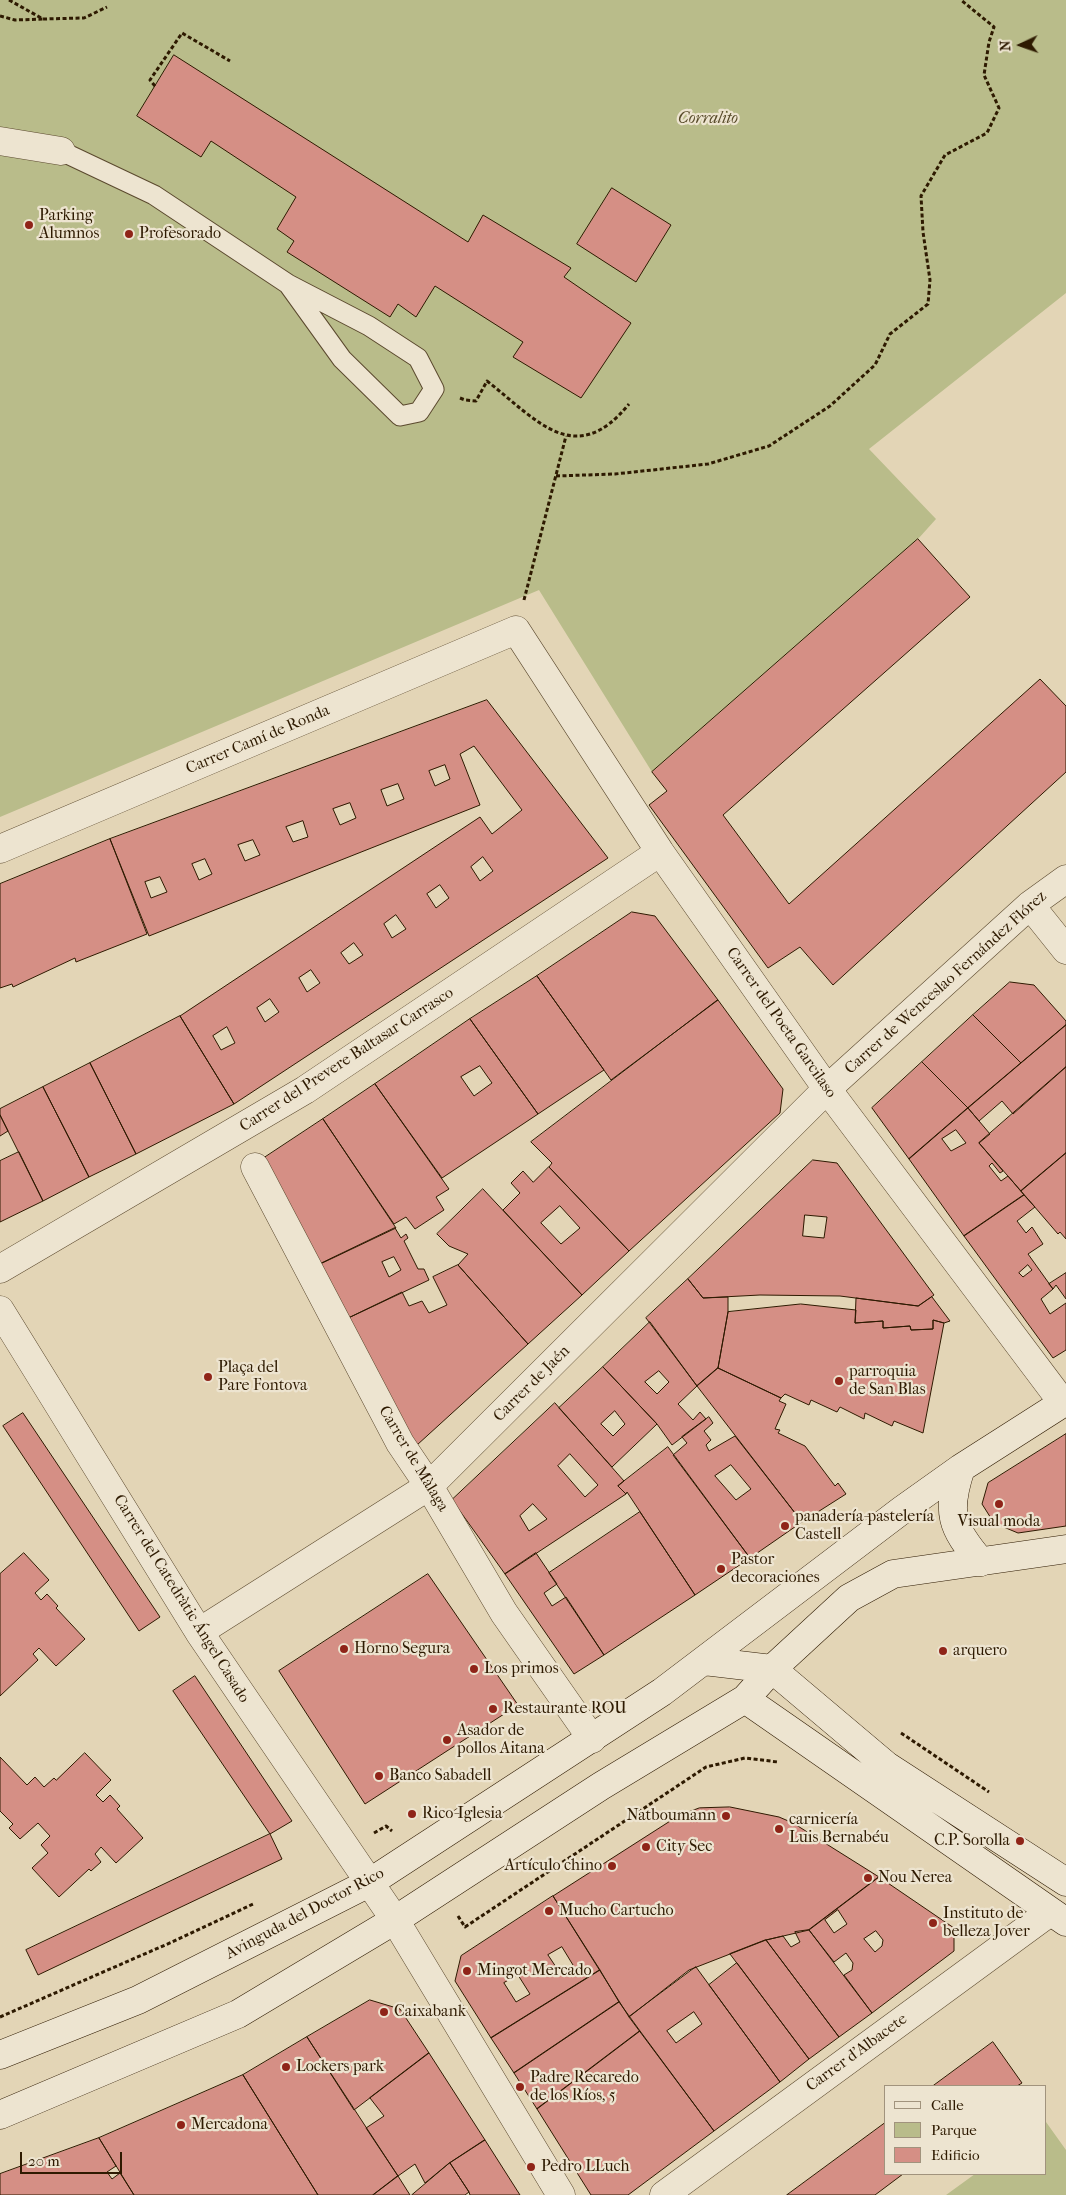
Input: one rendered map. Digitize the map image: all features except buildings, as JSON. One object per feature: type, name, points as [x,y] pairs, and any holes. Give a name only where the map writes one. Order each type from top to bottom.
[{"type":"street","points":[[0,141],[61,151]]},
{"type":"street","name":"Carrer Camí de Ronda","points":[[0,849],[516,630]]},
{"type":"street","name":"Carrer del Poeta Garcilaso","points":[[516,630],[660,852],[827,1089],[1065,1402]]},
{"type":"street","name":"Carrer del Prevere Baltasar Carrasco","points":[[0,1269],[305,1090],[660,852]]},
{"type":"street","name":"Carrer de Wenceslao Fernández Flórez","points":[[827,1089],[1030,905],[1066,879]]},
{"type":"street","points":[[1030,905],[1066,950]]},
{"type":"street","name":"Carrer de Jaén","points":[[199,1632],[429,1486],[827,1089]]},
{"type":"street","name":"Carrer de Màlaga","points":[[255,1167],[400,1443],[429,1486],[504,1613],[592,1739]]},
{"type":"street","name":"Carrer del Catedràtic Ángel Casado","points":[[0,1310],[199,1632],[345,1850],[395,1920],[561,2195]]},
{"type":"street","name":"Avinguda del Doctor Rico","points":[[0,2055],[138,2000],[369,1883],[592,1739],[704,1661],[825,1567],[960,1468],[1065,1402]]},
{"type":"street","points":[[960,1468],[952,1494],[953,1516],[961,1538],[981,1562]]},
{"type":"street","points":[[761,1668],[849,1598],[893,1574],[1066,1549]]},
{"type":"street","points":[[0,2115],[238,2014],[395,1920],[601,1786],[745,1699],[761,1668],[810,1610],[825,1567]]},
{"type":"street","points":[[704,1661],[761,1668],[887,1766],[1066,1882]]},
{"type":"street","points":[[745,1699],[1058,1917]]},
{"type":"street","name":"Carrer d'Albacete","points":[[664,2195],[1058,1917]]},
{"type":"lane","points":[[61,151],[154,195],[288,284],[369,326],[418,358],[434,389],[418,412],[400,416],[376,395],[342,359],[288,284]]},
{"type":"path","points":[[9,0],[44,19]]},
{"type":"path","points":[[556,476],[615,474],[708,464],[769,446],[830,406],[875,365],[890,334],[928,304],[930,280],[922,232],[921,196],[945,154],[987,133],[999,108],[984,75],[989,42],[994,27],[960,0]]},
{"type":"path","points":[[0,16],[15,20],[84,18],[107,7]]},
{"type":"path","points":[[155,86],[150,80],[182,33],[230,60]]},
{"type":"path","points":[[434,389],[453,393],[465,400],[476,401],[487,381],[550,430],[566,436],[588,437],[606,427],[629,404]]},
{"type":"path","points":[[516,630],[566,436]]},
{"type":"path","points":[[898,1731],[994,1794]]},
{"type":"path","points":[[466,1927],[706,1767],[746,1758],[782,1763]]},
{"type":"path","points":[[345,1850],[386,1826],[418,1852]]},
{"type":"path","points":[[0,2017],[163,1946],[259,1901]]},
{"type":"green space","name":"Corralito","points":[[0,0],[1066,0],[1066,293],[869,449],[936,519],[918,539],[652,772],[539,590],[0,817]]},
{"type":"green space","points":[[1046,2122],[1066,2150],[1066,2195],[946,2195],[974,2175],[1046,2175]]},
{"type":"place","name":"Parking Alumnos","points":[[29,225]]},
{"type":"place","name":"Profesorado","points":[[129,234]]},
{"type":"place","name":"Plaça del Pare Fontova","points":[[208,1377]]},
{"type":"place","name":"parroquia de San Blas","points":[[839,1381]]},
{"type":"place","name":"Visual moda","points":[[999,1504]]},
{"type":"place","name":"panadería-pastelería Castell","points":[[785,1526]]},
{"type":"place","name":"Pastor decoraciones","points":[[721,1569]]},
{"type":"place","name":"Horno Segura","points":[[344,1649]]},
{"type":"place","name":"arquero","points":[[943,1651]]},
{"type":"place","name":"Los primos","points":[[474,1669]]},
{"type":"place","name":"Restaurante ROU","points":[[493,1709]]},
{"type":"place","name":"Asador de pollos Aitana","points":[[447,1740]]},
{"type":"place","name":"Banco Sabadell","points":[[379,1776]]},
{"type":"place","name":"Rico-Iglesia","points":[[412,1814]]},
{"type":"place","name":"Natboumann","points":[[726,1816]]},
{"type":"place","name":"carnicería Luis Bernabéu","points":[[779,1829]]},
{"type":"place","name":"C.P. Sorolla","points":[[1020,1841]]},
{"type":"place","name":"City Sec","points":[[646,1847]]},
{"type":"place","name":"Artículo chino","points":[[612,1866]]},
{"type":"place","name":"Nou Nerea","points":[[868,1878]]},
{"type":"place","name":"Mucho Cartucho","points":[[549,1911]]},
{"type":"place","name":"Instituto de belleza Jover","points":[[933,1923]]},
{"type":"place","name":"Mingot Mercado","points":[[467,1971]]},
{"type":"place","name":"Caixabank","points":[[384,2012]]},
{"type":"place","name":"Lockers park","points":[[286,2067]]},
{"type":"place","name":"Padre Recaredo de los Ríos, 5","points":[[520,2087]]},
{"type":"place","name":"Mercadona","points":[[181,2125]]},
{"type":"place","name":"Pedro LLuch","points":[[531,2167]]}]
